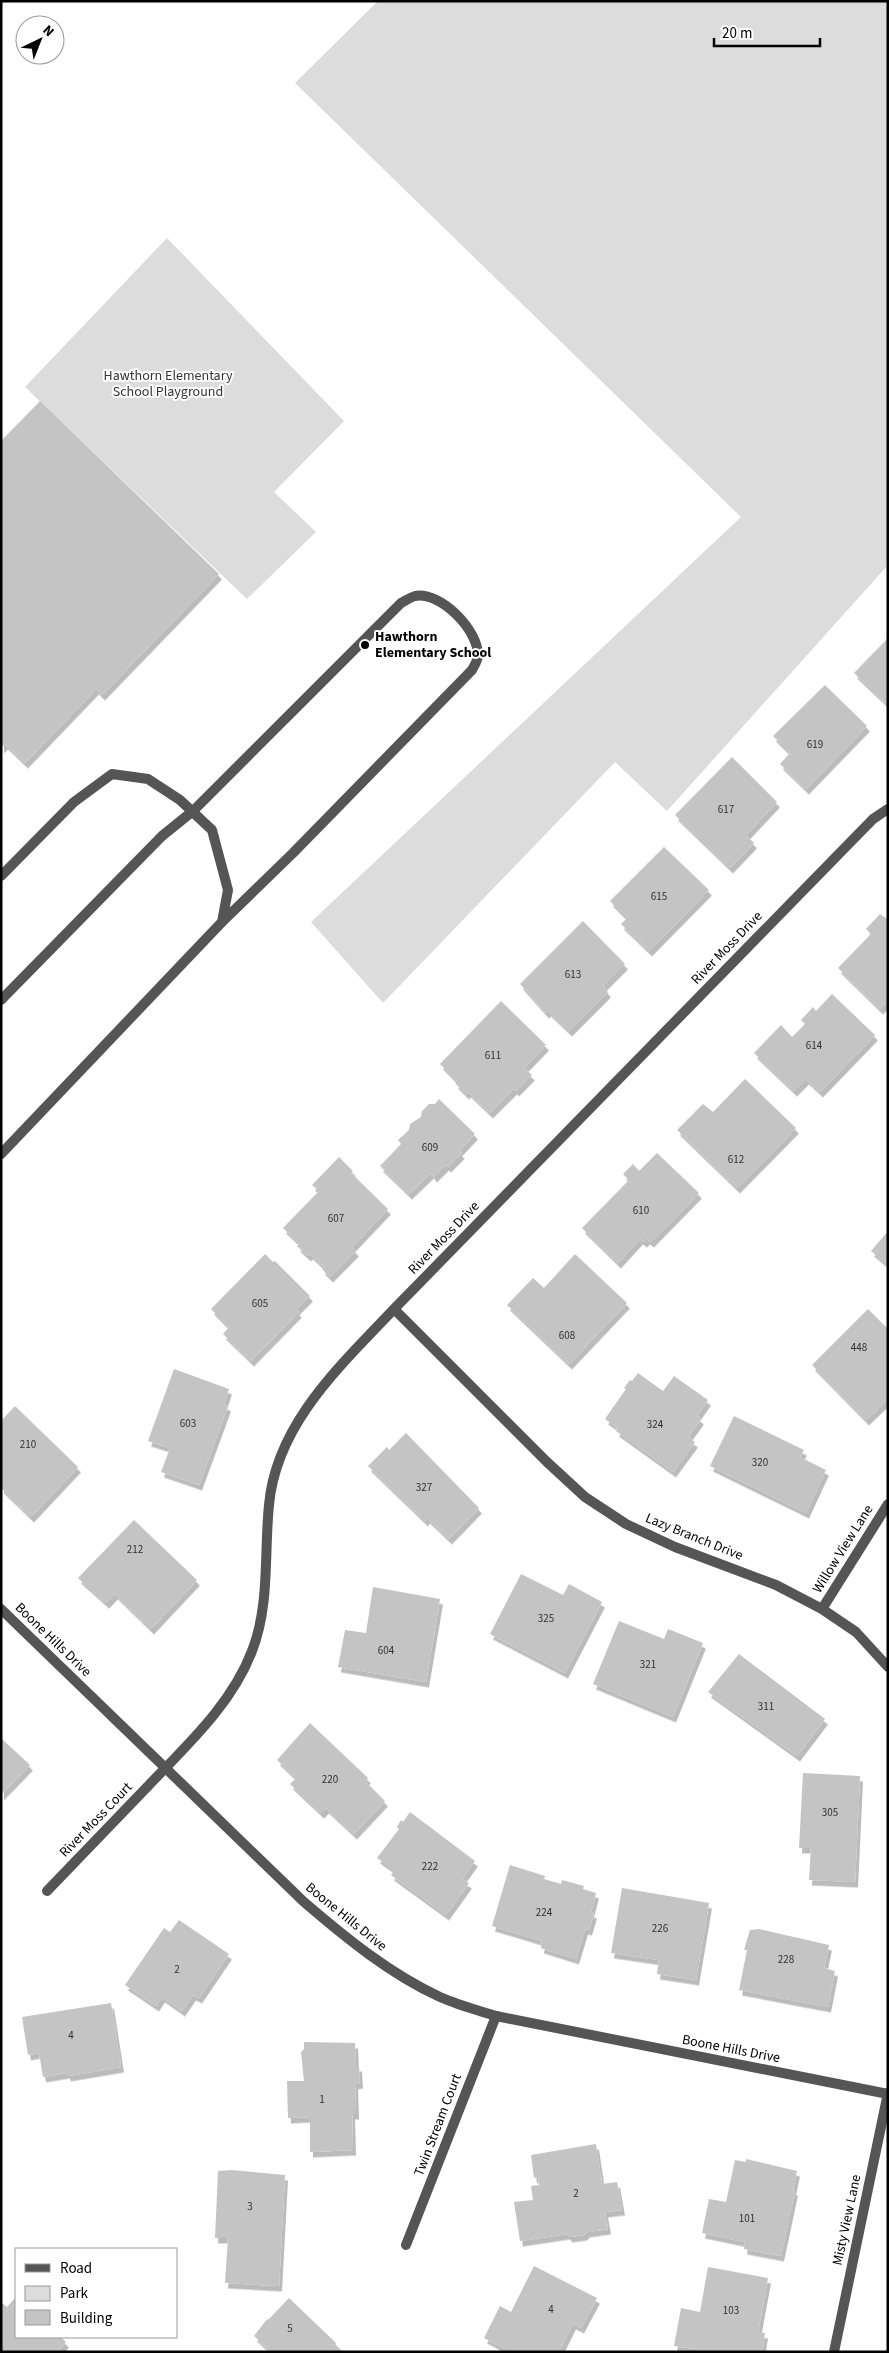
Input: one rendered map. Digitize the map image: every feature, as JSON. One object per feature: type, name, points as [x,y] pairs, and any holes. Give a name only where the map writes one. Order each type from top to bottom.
[{"type":"street","points":[[1,1000],[162,836],[193,810],[401,603],[416,596],[437,600],[462,620],[475,638],[478,657],[472,670],[222,922],[1,1154]]},
{"type":"street","points":[[1,876],[74,802],[112,774],[148,779],[193,810],[212,830],[228,890],[222,922]]},
{"type":"street","name":"River Moss Drive","points":[[165,1768],[212,1717],[236,1682],[252,1651],[262,1614],[269,1503],[280,1458],[306,1408],[333,1373],[394,1309],[854,838],[873,819],[888,809]]},
{"type":"street","name":"Lazy Branch Drive","points":[[394,1309],[547,1462],[585,1497],[626,1524],[675,1547],[776,1585],[822,1609],[856,1632],[888,1667]]},
{"type":"street","name":"Willow View Lane","points":[[822,1609],[888,1504]]},
{"type":"street","name":"Boone Hills Drive","points":[[1,1609],[304,1902],[346,1938],[389,1968],[441,1998],[496,2016],[888,2094]]},
{"type":"street","name":"River Moss Court","points":[[47,1891],[165,1768]]},
{"type":"street","name":"Twin Stream Court","points":[[406,2245],[496,2016]]},
{"type":"street","name":"Misty View Lane","points":[[834,2352],[888,2094]]},
{"type":"green space","points":[[378,1],[888,1],[888,565],[667,811],[615,762],[383,1003],[311,922],[741,517],[295,83]]},
{"type":"green space","name":"Hawthorn Elementary School Playground","points":[[167,238],[344,421],[274,492],[316,532],[247,599],[25,387]]},
{"type":"building","points":[[40,401],[219,574],[102,695],[96,689],[25,763],[5,744],[1,748],[1,441]]},
{"type":"building","points":[[888,638],[888,705],[854,673]]},
{"type":"building","points":[[825,685],[867,726],[806,789],[780,764],[790,753],[773,736]]},
{"type":"building","points":[[732,757],[777,802],[746,835],[754,843],[730,868],[675,815]]},
{"type":"building","points":[[664,847],[709,890],[649,951],[621,924],[627,918],[610,901]]},
{"type":"building","points":[[880,914],[888,918],[888,1001],[880,1009],[838,968],[871,934],[866,929]]},
{"type":"building","points":[[583,921],[625,964],[603,986],[608,992],[569,1031],[548,1011],[546,1013],[520,984]]},
{"type":"building","points":[[832,994],[875,1035],[820,1092],[806,1079],[794,1091],[754,1053],[781,1025],[792,1037],[805,1024],[801,1020],[813,1007],[816,1011]]},
{"type":"building","points":[[501,1001],[546,1045],[524,1068],[532,1075],[516,1091],[514,1089],[490,1113],[468,1092],[466,1094],[455,1083],[457,1081],[440,1064]]},
{"type":"building","points":[[745,1079],[796,1128],[737,1188],[677,1130],[703,1104],[713,1112]]},
{"type":"building","points":[[439,1099],[475,1134],[459,1151],[462,1153],[448,1167],[446,1165],[434,1177],[431,1173],[409,1194],[380,1166],[401,1144],[398,1140],[409,1130],[410,1124],[421,1117],[422,1111],[429,1104],[435,1104]]},
{"type":"building","points":[[657,1153],[699,1193],[651,1242],[647,1239],[644,1242],[640,1239],[618,1263],[582,1228],[629,1180],[623,1174],[633,1164],[639,1171]]},
{"type":"building","points":[[339,1157],[353,1171],[351,1173],[388,1209],[352,1247],[356,1251],[330,1277],[322,1269],[324,1267],[310,1254],[308,1256],[297,1246],[300,1244],[283,1228],[319,1191],[312,1185]]},
{"type":"building","points":[[888,1231],[888,1265],[871,1251]]},
{"type":"building","points":[[265,1254],[273,1262],[275,1261],[310,1296],[296,1310],[299,1312],[251,1361],[223,1334],[229,1327],[211,1309]]},
{"type":"building","points":[[575,1254],[627,1303],[569,1364],[507,1305],[533,1278],[544,1288]]},
{"type":"building","points":[[868,1309],[888,1329],[888,1383],[884,1387],[888,1391],[888,1399],[866,1420],[812,1365]]},
{"type":"building","points":[[174,1369],[229,1389],[224,1404],[228,1406],[199,1485],[161,1472],[170,1448],[148,1441]]},
{"type":"building","points":[[638,1373],[663,1391],[674,1376],[708,1400],[697,1416],[701,1419],[688,1437],[695,1442],[673,1472],[616,1431],[618,1428],[605,1419],[626,1389],[624,1388]]},
{"type":"building","points":[[15,1406],[78,1467],[31,1517],[1,1488],[1,1421]]},
{"type":"building","points":[[734,1416],[804,1450],[800,1457],[826,1470],[806,1513],[710,1466]]},
{"type":"building","points":[[406,1433],[479,1508],[449,1539],[427,1518],[425,1521],[368,1466],[387,1447],[389,1450]]},
{"type":"building","points":[[134,1520],[197,1580],[151,1629],[115,1594],[106,1603],[78,1578]]},
{"type":"building","points":[[521,1574],[563,1595],[569,1584],[602,1602],[565,1673],[490,1634]]},
{"type":"building","points":[[373,1587],[440,1599],[426,1682],[338,1667],[345,1630],[366,1633]]},
{"type":"building","points":[[619,1621],[664,1639],[668,1629],[703,1643],[673,1717],[593,1684]]},
{"type":"building","points":[[739,1654],[825,1719],[797,1756],[708,1692]]},
{"type":"building","points":[[310,1723],[368,1778],[365,1781],[385,1801],[354,1834],[326,1808],[321,1813],[290,1784],[296,1778],[277,1760]]},
{"type":"building","points":[[1,1738],[30,1765],[1,1795]]},
{"type":"building","points":[[803,1773],[860,1776],[855,1882],[809,1880],[811,1848],[799,1848]]},
{"type":"building","points":[[410,1812],[475,1861],[462,1879],[469,1883],[446,1915],[391,1875],[394,1870],[377,1858],[399,1829],[397,1827],[401,1820],[403,1822]]},
{"type":"building","points":[[510,1865],[545,1876],[544,1879],[561,1884],[562,1880],[584,1886],[583,1889],[596,1893],[591,1912],[594,1913],[589,1930],[585,1929],[576,1959],[541,1948],[542,1941],[492,1926]]},
{"type":"building","points":[[622,1888],[709,1903],[696,1980],[657,1974],[659,1960],[611,1953]]},
{"type":"building","points":[[179,1920],[229,1954],[199,1998],[193,1995],[182,2011],[162,1997],[156,2006],[125,1985],[164,1928],[170,1932]]},
{"type":"building","points":[[759,1929],[829,1945],[824,1968],[835,1971],[828,2007],[739,1990],[747,1950],[744,1950],[750,1930]]},
{"type":"building","points":[[111,2003],[121,2067],[68,2076],[67,2073],[43,2077],[39,2053],[28,2055],[22,2017]]},
{"type":"building","points":[[304,2042],[355,2043],[356,2066],[359,2066],[360,2083],[355,2084],[356,2114],[352,2114],[353,2150],[310,2152],[310,2117],[288,2118],[287,2081],[304,2081],[301,2052],[304,2049]]},
{"type":"building","points":[[596,2144],[602,2184],[617,2182],[622,2210],[605,2212],[608,2229],[570,2237],[567,2234],[520,2241],[514,2202],[533,2200],[531,2186],[539,2185],[538,2177],[534,2178],[531,2155]]},
{"type":"building","points":[[746,2159],[797,2171],[793,2190],[795,2190],[781,2256],[744,2249],[745,2242],[702,2233],[709,2199],[726,2202],[735,2160],[746,2162]]},
{"type":"building","points":[[232,2170],[285,2175],[279,2286],[225,2283],[228,2238],[215,2238],[218,2171]]},
{"type":"building","points":[[534,2266],[597,2298],[581,2328],[573,2324],[559,2352],[511,2352],[484,2338],[500,2306],[511,2312]]},
{"type":"building","points":[[708,2267],[768,2278],[758,2332],[765,2333],[762,2352],[695,2352],[695,2349],[674,2346],[681,2308],[700,2312]]},
{"type":"building","points":[[15,2298],[15,2338],[62,2338],[66,2342],[57,2352],[1,2352],[1,2302],[7,2307]]},
{"type":"building","points":[[289,2298],[343,2352],[271,2352],[254,2336],[267,2319]]},
{"type":"place","name":"Hawthorn Elementary School","points":[[365,645]]}]
